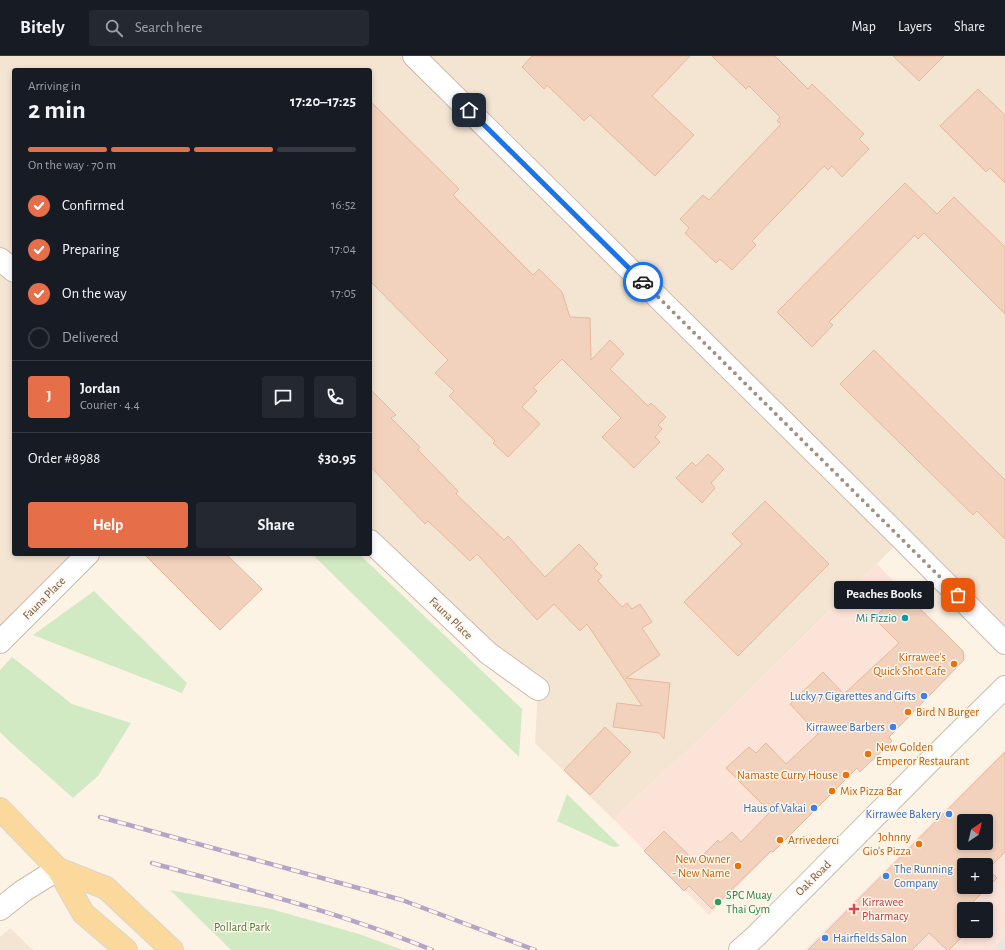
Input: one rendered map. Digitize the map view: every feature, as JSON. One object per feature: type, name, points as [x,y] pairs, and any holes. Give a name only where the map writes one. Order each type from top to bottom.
[{"type":"main road","points":[[0,809],[58,868],[83,913],[126,950]]},
{"type":"main road","points":[[58,868],[106,888],[172,950]]},
{"type":"street","points":[[414,56],[896,533],[1005,643]]},
{"type":"street","points":[[0,259],[12,269]]},
{"type":"street","name":"Fauna Place","points":[[372,543],[488,653],[538,689]]},
{"type":"street","name":"Fauna Place","points":[[0,642],[86,556]]},
{"type":"street","name":"Oak Road","points":[[740,950],[756,936],[932,758],[1005,687]]},
{"type":"street","points":[[0,909],[23,891],[58,868]]},
{"type":"shaded area","points":[[0,56],[1005,56],[1005,631],[902,539],[704,735],[613,819],[535,743],[538,689],[372,543],[372,68],[12,68],[12,556],[83,556],[0,642]]},
{"type":"shaded area","points":[[877,564],[967,656],[709,915],[613,819],[704,735]]},
{"type":"shaded area","points":[[1005,750],[1005,936],[991,950],[805,950]]},
{"type":"shaded area","points":[[10,928],[33,950],[0,950],[0,937]]},
{"type":"shaded area","points":[[1005,936],[1005,950],[991,950]]},
{"type":"green space","points":[[314,556],[361,556],[522,709],[519,757]]},
{"type":"green space","points":[[94,591],[187,683],[182,693],[33,635]]},
{"type":"green space","points":[[12,657],[72,704],[131,723],[98,776],[73,798],[0,732],[0,670]]},
{"type":"green space","points":[[567,794],[620,846],[613,847],[557,821]]},
{"type":"green space","name":"Pollard Park","points":[[170,890],[271,909],[359,934],[403,950],[231,950]]},
{"type":"building","points":[[532,56],[690,56],[652,96],[694,135],[655,176],[590,115],[584,121],[547,85],[544,89],[522,67]]},
{"type":"building","points":[[712,56],[775,56],[808,89],[812,84],[864,134],[859,139],[869,149],[842,177],[832,166],[828,170],[824,166],[752,241],[756,245],[732,270],[720,259],[716,263],[685,233],[689,228],[680,219],[703,195],[709,200],[781,124],[777,121],[780,117],[749,86],[746,89]]},
{"type":"building","points":[[893,56],[944,56],[919,81]]},
{"type":"building","points":[[978,89],[1005,115],[1005,183],[990,168],[986,172],[940,126]]},
{"type":"building","points":[[372,103],[459,189],[453,195],[533,275],[539,269],[562,292],[570,317],[590,318],[591,360],[610,340],[624,354],[610,369],[648,406],[651,403],[666,417],[658,425],[662,429],[655,437],[660,442],[634,468],[602,437],[621,418],[562,359],[533,388],[537,391],[522,407],[540,424],[508,457],[493,443],[495,441],[449,396],[454,391],[435,373],[448,360],[372,283]]},
{"type":"building","points":[[905,183],[937,214],[954,197],[1005,247],[1005,314],[924,233],[918,239],[915,235],[829,322],[833,325],[812,347],[777,312]]},
{"type":"building","points":[[874,350],[1005,480],[1005,539],[977,511],[973,515],[840,384]]},
{"type":"building","points":[[372,391],[396,415],[391,418],[420,447],[418,450],[458,491],[456,494],[504,540],[508,536],[545,577],[579,544],[598,564],[594,568],[602,576],[598,581],[622,607],[627,603],[632,609],[640,604],[652,622],[642,628],[660,655],[626,678],[670,683],[664,739],[659,733],[613,727],[617,703],[642,706],[587,624],[580,631],[554,604],[537,620],[477,554],[470,561],[428,521],[425,524],[372,468]]},
{"type":"building","points":[[708,454],[724,469],[711,483],[715,488],[702,503],[676,478],[692,462],[696,466]]},
{"type":"building","points":[[765,501],[829,564],[738,656],[684,602],[742,544],[732,534]]},
{"type":"building","points":[[146,556],[228,556],[262,589],[220,630]]},
{"type":"building","points":[[902,591],[963,651],[964,660],[889,737],[892,741],[860,772],[857,768],[773,852],[771,851],[712,909],[689,886],[684,891],[644,851],[664,831],[696,862],[718,840],[720,843],[732,832],[741,842],[770,812],[726,768],[749,747],[756,753],[766,743],[786,764],[818,734],[790,704],[823,672],[844,694],[899,643],[877,621],[882,617],[879,613]]},
{"type":"building","points":[[605,727],[631,752],[590,795],[564,770]]},
{"type":"building","points":[[1005,752],[1005,852],[993,864],[993,858],[957,858],[957,894],[981,894],[973,902],[957,902],[957,938],[961,938],[949,950],[947,950],[929,933],[912,950],[808,950]]},
{"type":"building","points":[[993,874],[997,878],[993,882]]},
{"type":"railway","points":[[100,817],[402,900],[535,950]]},
{"type":"railway","points":[[152,863],[329,913],[364,924],[432,950]]},
{"type":"way so far","points":[[643,282],[958,595]]},
{"type":"place","name":"Peaches Books","points":[[958,595]]},
{"type":"place","name":"Mi Fizzio","points":[[905,618]]},
{"type":"place","name":"Kirrawee's Quick Shot Cafe","points":[[954,664]]},
{"type":"place","name":"Lucky 7 Cigarettes and Gifts","points":[[924,696]]},
{"type":"place","name":"Bird N Burger","points":[[908,712]]},
{"type":"place","name":"Kirrawee Barbers","points":[[893,727]]},
{"type":"place","name":"New Golden Emperor Restaurant","points":[[868,754]]},
{"type":"place","name":"Namaste Curry House","points":[[846,775]]},
{"type":"place","name":"Mix Pizza Bar","points":[[832,791]]},
{"type":"place","name":"Haus of Vakai","points":[[814,808]]},
{"type":"place","name":"Kirrawee Bakery","points":[[949,814]]},
{"type":"place","name":"Arrivederci","points":[[780,840]]},
{"type":"place","name":"Johnny Gio's Pizza","points":[[919,844]]},
{"type":"place","name":"New Owner - New Name","points":[[738,866]]},
{"type":"place","name":"The Running Company","points":[[886,876]]},
{"type":"place","name":"SPC Muay Thai Gym","points":[[718,902]]},
{"type":"place","name":"Kirrawee Pharmacy","points":[[854,909]]},
{"type":"place","name":"Hairfields Salon","points":[[825,938]]},
{"type":"route","points":[[469,110],[643,282]]}]
